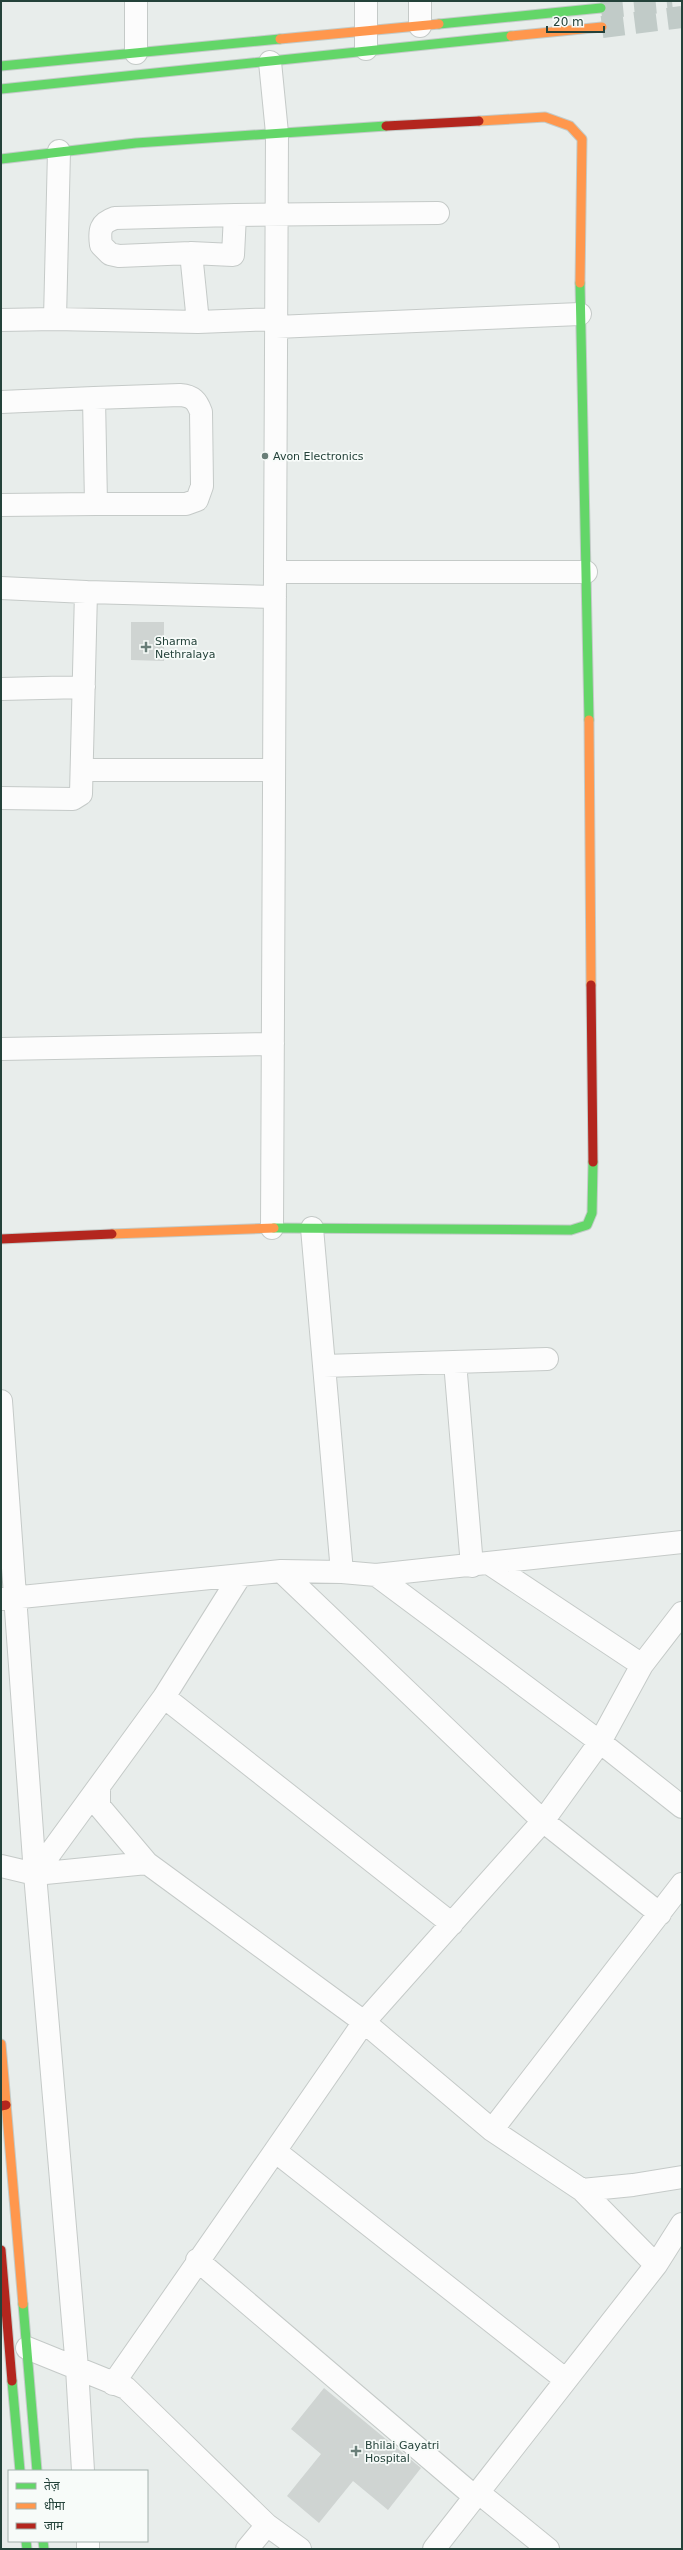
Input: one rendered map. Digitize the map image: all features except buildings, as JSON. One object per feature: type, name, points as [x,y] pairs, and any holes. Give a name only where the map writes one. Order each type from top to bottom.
[{"type":"main road","points":[[1,89],[270,62],[366,42],[420,26],[602,8]]},
{"type":"main road","points":[[1,66],[136,53],[366,42],[602,27]]},
{"type":"main road","points":[[1,159],[58,151],[277,133],[545,117],[570,126],[582,139],[580,314],[589,732],[592,1213],[587,1225],[571,1230],[272,1228],[1,1239]]},
{"type":"main road","points":[[1,2044],[4,2105],[37,2470]]},
{"type":"main road","points":[[1,2250],[20,2470]]},
{"type":"street","points":[[136,1],[136,53]]},
{"type":"street","points":[[366,1],[366,42]]},
{"type":"street","points":[[420,1],[420,26]]},
{"type":"street","points":[[270,62],[277,133],[272,1228]]},
{"type":"street","points":[[55,319],[58,151]]},
{"type":"street","points":[[235,215],[233,255],[191,254],[119,256],[110,254],[101,245],[100,227],[103,223],[115,218],[235,215],[277,216],[438,213]]},
{"type":"street","points":[[191,254],[198,322]]},
{"type":"street","points":[[1,320],[55,319],[276,323],[580,314]]},
{"type":"street","points":[[1,402],[180,395],[193,398],[198,403],[201,412],[202,486],[197,500],[186,504],[1,505]]},
{"type":"street","points":[[94,398],[96,504]]},
{"type":"street","points":[[275,572],[586,572]]},
{"type":"street","points":[[1,588],[86,592],[275,597]]},
{"type":"street","points":[[1,798],[73,799],[81,794],[86,592]]},
{"type":"street","points":[[1,689],[84,687]]},
{"type":"street","points":[[82,770],[274,770]]},
{"type":"street","points":[[1,1049],[273,1044]]},
{"type":"street","points":[[312,1228],[342,1572]]},
{"type":"street","points":[[324,1366],[547,1358]]},
{"type":"street","points":[[455,1362],[481,1565]]},
{"type":"street","points":[[1,1401],[9,1598],[35,1874],[77,2368],[84,2470]]},
{"type":"street","points":[[9,1598],[281,1571],[342,1572],[376,1576],[682,1542]]},
{"type":"street","points":[[481,1565],[642,1665]]},
{"type":"street","points":[[281,1571],[543,1821],[660,1914]]},
{"type":"street","points":[[35,1874],[99,1789],[164,1697],[240,1576]]},
{"type":"street","points":[[376,1576],[600,1742],[682,1808]]},
{"type":"street","points":[[113,2384],[197,2260],[275,2151],[364,2022],[543,1821],[600,1742],[642,1665],[682,1613]]},
{"type":"street","points":[[164,1697],[452,1924]]},
{"type":"street","points":[[99,1789],[99,1806],[147,1863],[364,2022],[492,2130],[582,2190],[656,2265]]},
{"type":"street","points":[[1,1866],[35,1874],[147,1863]]},
{"type":"street","points":[[492,2130],[682,1884]]},
{"type":"street","points":[[275,2151],[566,2380]]},
{"type":"street","points":[[582,2190],[633,2185],[682,2177]]},
{"type":"street","points":[[434,2549],[656,2265],[682,2224]]},
{"type":"street","points":[[197,2260],[477,2495],[548,2549]]},
{"type":"street","points":[[27,2348],[126,2388],[267,2525],[300,2549]]},
{"type":"street","points":[[247,2549],[267,2525]]},
{"type":"tunnel","points":[[601,8],[672,1]]},
{"type":"tunnel","points":[[602,27],[682,17]]},
{"type":"traffic: fast","points":[[439,24],[601,8]]},
{"type":"traffic: fast","points":[[1,89],[511,36]]},
{"type":"traffic: fast","points":[[1,66],[280,39]]},
{"type":"traffic: fast","points":[[1,159],[136,143],[386,126]]},
{"type":"traffic: fast","points":[[580,283],[589,720]]},
{"type":"traffic: fast","points":[[274,1228],[571,1230],[587,1225],[592,1213],[593,1162]]},
{"type":"traffic: fast","points":[[23,2304],[37,2470]]},
{"type":"traffic: fast","points":[[12,2381],[20,2470]]},
{"type":"traffic: fast","points":[[26,2542],[27,2549]]},
{"type":"traffic: fast","points":[[43,2542],[44,2549]]},
{"type":"traffic: slow","points":[[280,39],[439,24]]},
{"type":"traffic: slow","points":[[511,36],[602,27]]},
{"type":"traffic: slow","points":[[479,121],[545,117],[570,126],[582,139],[580,283]]},
{"type":"traffic: slow","points":[[589,720],[591,985]]},
{"type":"traffic: slow","points":[[112,1234],[274,1228]]},
{"type":"traffic: slow","points":[[1,2044],[23,2304]]},
{"type":"traffic: jam","points":[[386,126],[479,121]]},
{"type":"traffic: jam","points":[[591,985],[593,1162]]},
{"type":"traffic: jam","points":[[1,1239],[112,1234]]},
{"type":"traffic: jam","points":[[1,2106],[6,2105]]},
{"type":"traffic: jam","points":[[1,2250],[12,2381]]},
{"type":"place","name":"Avon Electronics","points":[[265,456]]},
{"type":"place","name":"Sharma Nethralaya","points":[[146,647]]},
{"type":"place","name":"Bhilai Gayatri Hospital","points":[[356,2451]]}]
